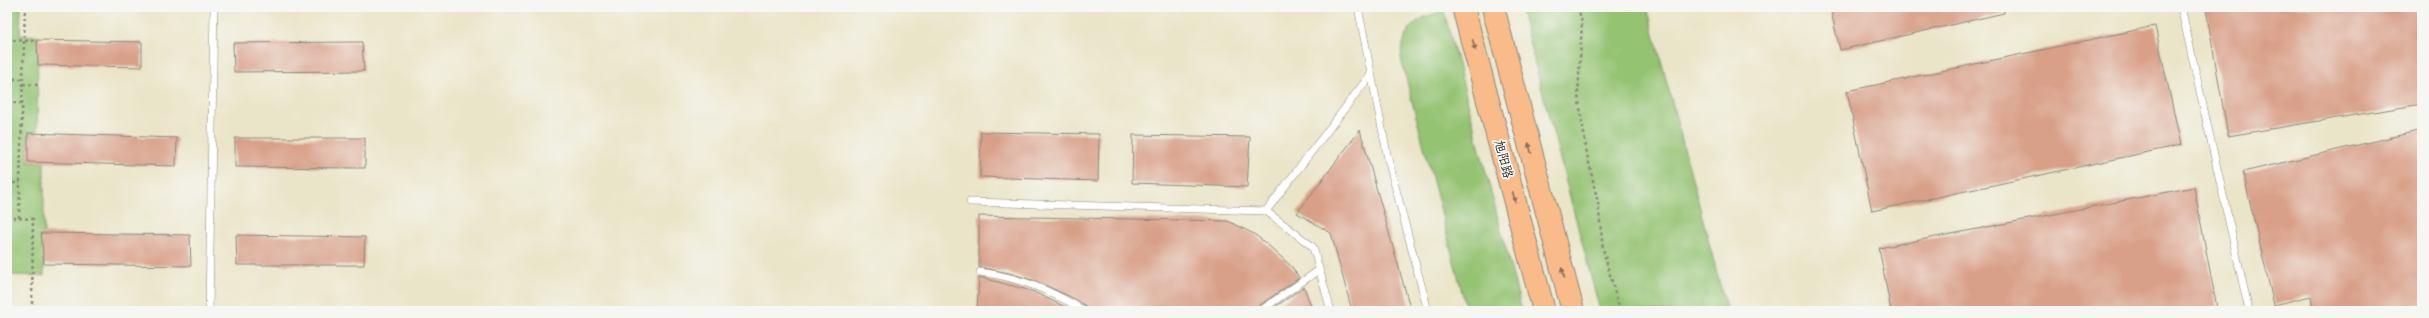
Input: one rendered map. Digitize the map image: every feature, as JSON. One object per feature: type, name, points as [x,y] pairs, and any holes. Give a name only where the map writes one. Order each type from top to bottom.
[{"type":"main road","name":"旭阳路","points":[[1464,7],[1544,311]]},
{"type":"main road","points":[[1494,7],[1573,311]]},
{"type":"lane","points":[[210,311],[214,7]]},
{"type":"lane","points":[[1358,7],[1388,160],[1428,311]]},
{"type":"lane","points":[[2181,7],[2249,311]]},
{"type":"lane","points":[[1266,211],[1371,74]]},
{"type":"lane","points":[[970,202],[1266,211],[1313,247],[1331,311]]},
{"type":"lane","points":[[1260,311],[1319,270]]},
{"type":"lane","points":[[980,272],[1001,275],[1046,290],[1084,311]]},
{"type":"path","points":[[19,218],[25,7]]},
{"type":"path","points":[[1578,7],[1582,23],[1578,95],[1587,154],[1598,203],[1603,249],[1620,311]]},
{"type":"path","points":[[7,40],[35,41]]},
{"type":"path","points":[[7,79],[23,79]]},
{"type":"path","points":[[23,84],[39,85]]},
{"type":"path","points":[[7,103],[22,103]]},
{"type":"path","points":[[7,183],[20,183]]},
{"type":"path","points":[[7,218],[33,219],[32,311]]},
{"type":"green space","points":[[7,7],[21,7],[20,35],[38,36],[37,133],[28,133],[28,162],[44,162],[44,276],[7,275]]},
{"type":"green space","points":[[1520,7],[1647,7],[1727,311],[1600,311]]},
{"type":"green space","points":[[1444,11],[1522,311],[1467,311],[1401,59],[1405,39],[1412,26],[1425,17]]},
{"type":"building","points":[[1830,7],[2004,7],[2004,13],[1840,50]]},
{"type":"building","points":[[2218,7],[2422,7],[2422,104],[2228,136],[2206,9]]},
{"type":"building","points":[[2155,26],[2181,145],[1872,211],[1847,91]]},
{"type":"building","points":[[37,40],[142,42],[142,67],[38,65]]},
{"type":"building","points":[[362,42],[364,71],[234,72],[233,43]]},
{"type":"building","points":[[1360,130],[1411,311],[1352,311],[1331,233],[1297,213]]},
{"type":"building","points":[[2422,130],[2422,311],[2313,311],[2311,296],[2274,305],[2243,172]]},
{"type":"building","points":[[981,132],[1099,134],[1098,181],[980,177]]},
{"type":"building","points":[[28,133],[177,138],[176,166],[28,162]]},
{"type":"building","points":[[1133,135],[1250,137],[1247,187],[1132,183]]},
{"type":"building","points":[[235,138],[365,138],[365,168],[235,167]]},
{"type":"building","points":[[2194,187],[2217,308],[2200,311],[1891,311],[1879,248]]},
{"type":"building","points":[[979,216],[1228,221],[1254,234],[1268,245],[1292,267],[1299,278],[1257,307],[1255,311],[1089,311],[1087,307],[1075,299],[1036,281],[1009,273],[979,267]]},
{"type":"building","points":[[41,233],[190,235],[191,266],[44,264]]},
{"type":"building","points":[[236,235],[365,237],[364,265],[237,265]]},
{"type":"building","points":[[979,277],[1032,291],[1074,311],[977,311]]},
{"type":"building","points":[[1304,287],[1313,311],[1269,311]]}]
